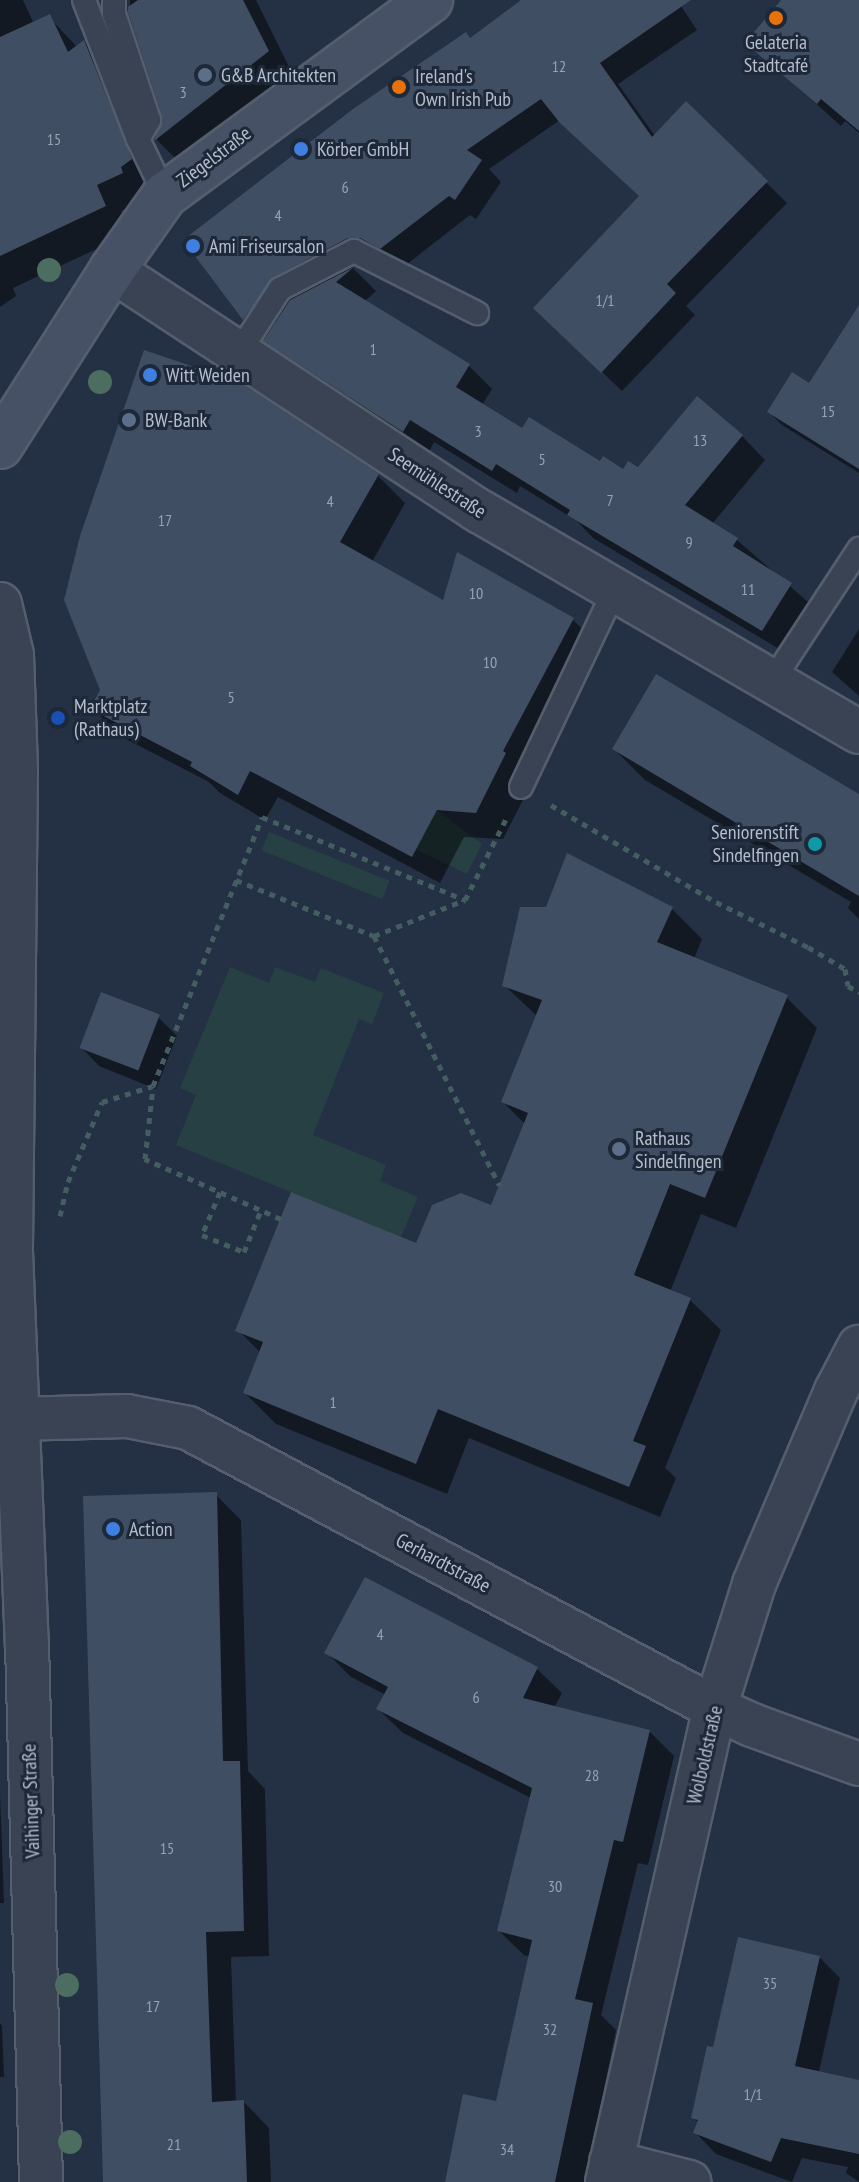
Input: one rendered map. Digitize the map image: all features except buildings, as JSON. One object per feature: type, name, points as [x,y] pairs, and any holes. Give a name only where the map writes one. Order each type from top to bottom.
[{"type":"main road","name":"Ziegelstraße","points":[[0,446],[112,270],[165,195],[430,0]]},
{"type":"street","name":"Seemühlestraße","points":[[112,270],[481,512],[859,732]]},
{"type":"street","name":"Vaihinger Straße","points":[[0,604],[12,655],[16,771],[11,1251],[27,1643],[41,2182]]},
{"type":"street","name":"Wolboldstraße","points":[[609,2172],[715,1708],[754,1584],[848,1396],[859,1347]]},
{"type":"street","name":"Gerhardtstraße","points":[[16,1419],[127,1416],[188,1428],[715,1708],[859,1764]]},
{"type":"street","points":[[609,2172],[689,2182]]},
{"type":"lane","points":[[84,0],[138,139],[165,195]]},
{"type":"lane","points":[[114,0],[114,14],[149,120],[138,139]]},
{"type":"lane","points":[[238,354],[280,289],[354,251],[477,313]]},
{"type":"lane","points":[[773,680],[859,549]]},
{"type":"lane","points":[[521,787],[614,591]]},
{"type":"path","points":[[560,810],[716,902],[845,969],[848,986],[859,992]]},
{"type":"path","points":[[281,1219],[145,1159],[153,1086],[262,817],[465,900]]},
{"type":"path","points":[[374,936],[465,900],[491,850]]},
{"type":"path","points":[[236,880],[374,936],[499,1185]]},
{"type":"path","points":[[11,1251],[53,1246],[68,1182],[102,1102],[153,1086]]},
{"type":"path","points":[[220,1192],[202,1235],[244,1252],[261,1210]]},
{"type":"green space","points":[[437,810],[482,844],[467,874],[416,849]]},
{"type":"green space","points":[[269,832],[390,881],[382,899],[262,851]]},
{"type":"green space","points":[[230,967],[269,983],[275,967],[315,982],[321,968],[384,993],[372,1024],[359,1019],[313,1135],[386,1165],[380,1181],[418,1197],[401,1237],[176,1145],[196,1095],[180,1088]]},
{"type":"place","name":"Gelateria Stadtcafé","points":[[776,18]]},
{"type":"place","name":"G&B Architekten","points":[[205,75]]},
{"type":"place","name":"Ireland's Own Irish Pub","points":[[399,87]]},
{"type":"place","name":"Körber GmbH","points":[[301,149]]},
{"type":"place","name":"Ami Friseursalon","points":[[193,246]]},
{"type":"place","name":"Witt Weiden","points":[[150,375]]},
{"type":"place","name":"BW-Bank","points":[[129,420]]},
{"type":"place","name":"Marktplatz (Rathaus)","points":[[58,718]]},
{"type":"place","name":"Seniorenstift Sindelfingen","points":[[815,844]]},
{"type":"place","name":"Rathaus Sindelfingen","points":[[619,1149]]},
{"type":"place","name":"Action","points":[[113,1529]]}]
